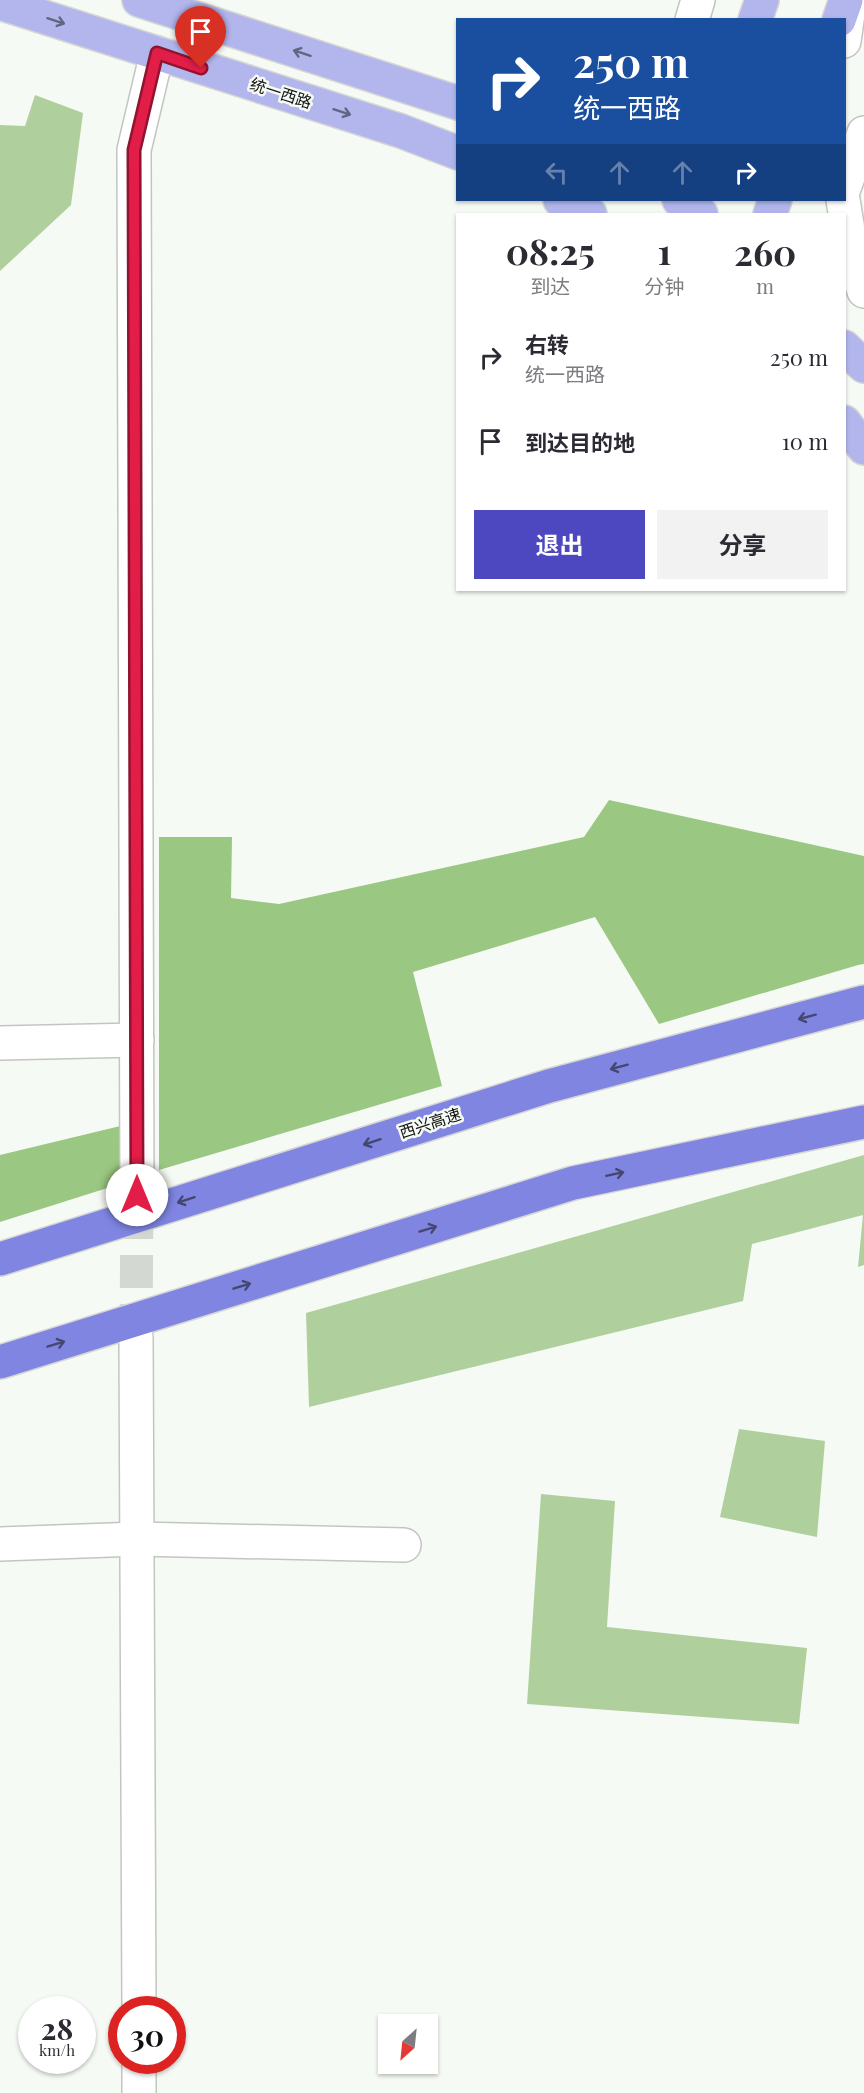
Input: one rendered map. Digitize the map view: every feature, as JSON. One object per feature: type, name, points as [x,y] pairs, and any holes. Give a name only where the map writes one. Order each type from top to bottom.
[{"type":"highway","name":"西兴高速","points":[[0,1259],[549,1086],[864,1002]]},
{"type":"highway","points":[[0,1362],[573,1183],[864,1122]]},
{"type":"main road","points":[[139,0],[456,102]]},
{"type":"main road","points":[[756,18],[762,0]]},
{"type":"main road","points":[[840,18],[848,0]]},
{"type":"main road","name":"统一西路","points":[[0,3],[401,131],[456,152]]},
{"type":"main road","points":[[562,201],[588,213]]},
{"type":"main road","points":[[846,349],[864,366]]},
{"type":"main road","points":[[846,425],[864,448]]},
{"type":"street","points":[[693,18],[699,0]]},
{"type":"street","points":[[846,20],[848,0]]},
{"type":"street","points":[[137,1195],[134,150],[157,53]]},
{"type":"street","points":[[846,182],[864,133]]},
{"type":"street","points":[[846,218],[852,255],[864,291]]},
{"type":"street","points":[[0,1044],[137,1040]]},
{"type":"street","points":[[136,1337],[139,1996]]},
{"type":"street","points":[[0,1544],[138,1539],[404,1545]]},
{"type":"street","points":[[139,2074],[139,2093]]},
{"type":"green space","points":[[35,95],[83,113],[71,205],[0,271],[0,125],[25,126]]},
{"type":"green space","points":[[609,800],[864,856],[864,964],[659,1024],[595,917],[413,972],[442,1086],[159,1170],[159,837],[232,837],[231,898],[279,904],[584,837]]},
{"type":"green space","points":[[137,1122],[139,1178],[0,1222],[0,1155]]},
{"type":"green space","points":[[864,1155],[864,1265],[858,1267],[863,1215],[752,1244],[743,1301],[309,1407],[306,1313]]},
{"type":"green space","points":[[739,1429],[825,1441],[817,1537],[720,1517]]},
{"type":"green space","points":[[541,1494],[615,1501],[607,1627],[807,1648],[799,1724],[527,1704]]},
{"type":"tunnel","points":[[136,1337],[137,1195]]},
{"type":"route","points":[[137,1195],[134,150],[157,53],[201,68]]}]
